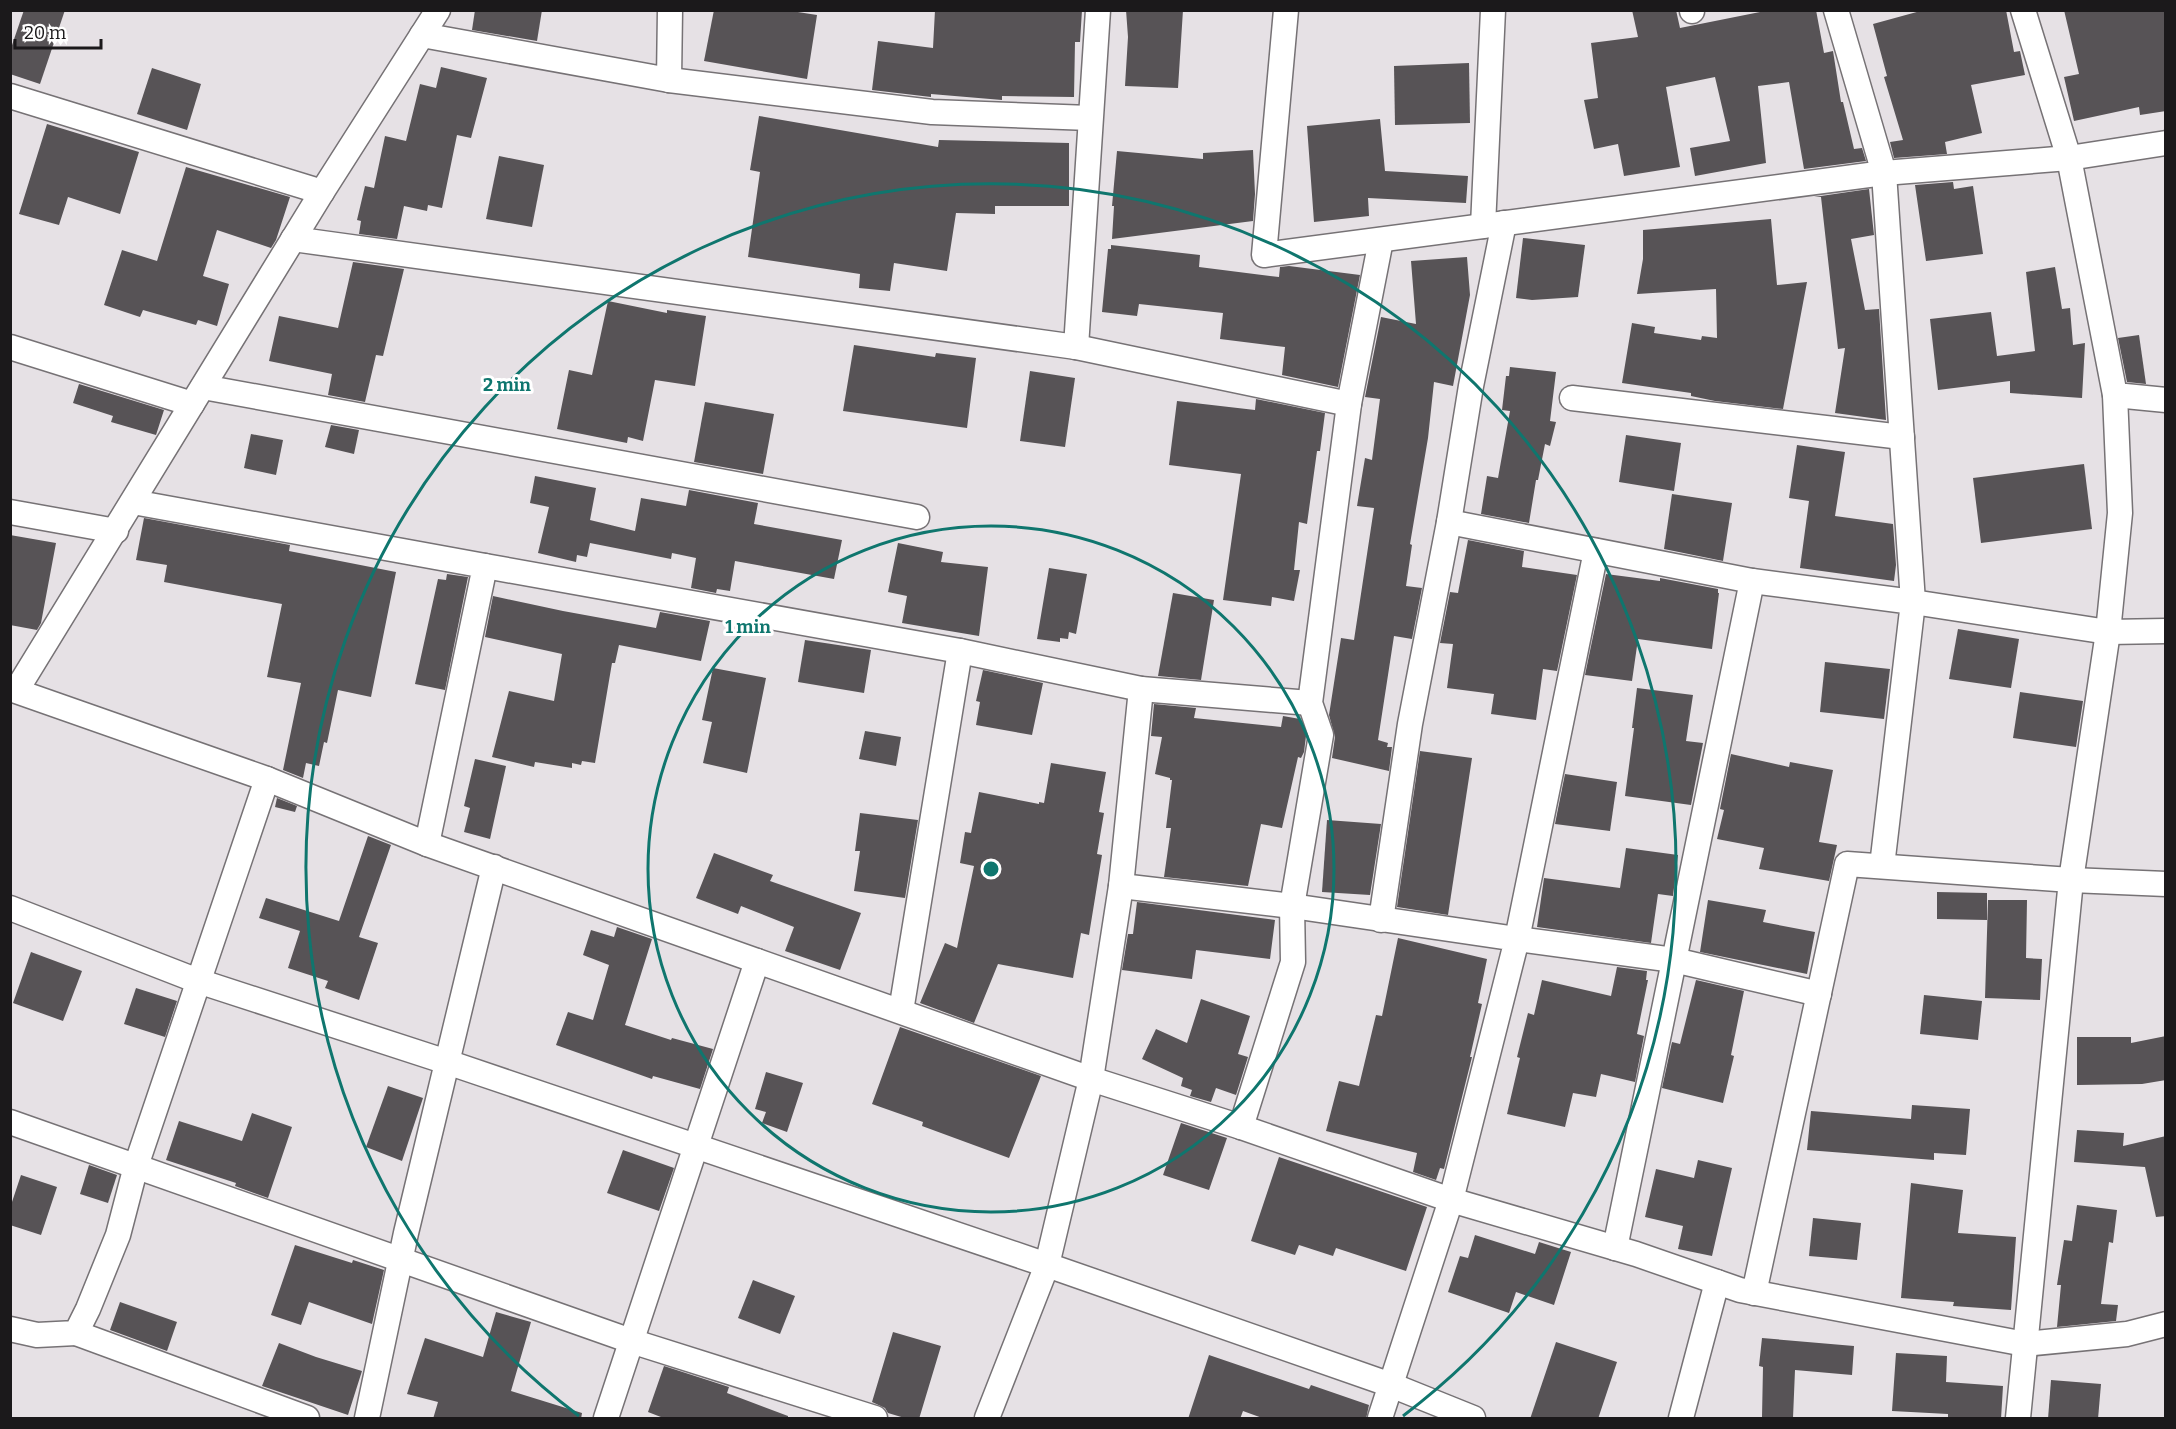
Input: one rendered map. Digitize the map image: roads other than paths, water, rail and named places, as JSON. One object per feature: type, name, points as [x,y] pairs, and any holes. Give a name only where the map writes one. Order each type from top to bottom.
[{"type":"street","points":[[438,10],[322,192],[116,531],[12,694],[267,779],[427,844],[1091,1078],[1451,1200],[1615,1248],[1734,1288],[2025,1344],[2127,1334],[2166,1324]]},
{"type":"street","points":[[669,80],[670,10]]},
{"type":"street","points":[[1076,347],[1098,10]]},
{"type":"street","points":[[1286,10],[1264,255],[1884,173],[2069,158],[2166,143]]},
{"type":"street","points":[[1381,920],[1410,724],[1449,522],[1494,225],[1493,10]]},
{"type":"street","points":[[1836,10],[1884,173],[1913,603],[1882,866]]},
{"type":"street","points":[[2018,1419],[2071,880],[2108,632],[2121,513],[2115,395],[2069,158],[2023,10]]},
{"type":"street","points":[[422,35],[669,80],[932,112],[1090,118]]},
{"type":"street","points":[[10,96],[322,192]]},
{"type":"street","points":[[293,239],[1076,347],[1349,404]]},
{"type":"street","points":[[1241,1127],[1293,962],[1292,906],[1321,735],[1310,703],[1349,404],[1381,240]]},
{"type":"street","points":[[10,347],[197,396],[917,517]]},
{"type":"street","points":[[2115,395],[2166,400]]},
{"type":"street","points":[[1572,398],[1902,437]]},
{"type":"street","points":[[133,502],[960,651],[1141,688],[1310,703]]},
{"type":"street","points":[[10,512],[116,531]]},
{"type":"street","points":[[1449,522],[1752,581],[2108,632],[2166,631]]},
{"type":"street","points":[[1380,1419],[1451,1200],[1517,939],[1596,551]]},
{"type":"street","points":[[427,844],[485,566]]},
{"type":"street","points":[[1615,1248],[1752,581]]},
{"type":"street","points":[[901,1011],[960,651]]},
{"type":"street","points":[[987,1419],[1047,1265],[1091,1078],[1121,886],[1141,688]]},
{"type":"street","points":[[76,1333],[118,1235],[136,1166],[267,779]]},
{"type":"street","points":[[1681,1419],[1734,1288],[1819,994],[1847,864],[2071,880],[2166,884]]},
{"type":"street","points":[[367,1419],[400,1260],[494,867]]},
{"type":"street","points":[[1121,886],[1292,906],[1674,960],[1819,994]]},
{"type":"street","points":[[10,908],[198,981],[447,1062],[694,1148],[1047,1265],[1390,1385],[1473,1419]]},
{"type":"street","points":[[606,1419],[757,961]]},
{"type":"street","points":[[10,1122],[631,1341],[875,1419]]},
{"type":"street","points":[[10,1329],[38,1335],[76,1333],[307,1419]]}]
